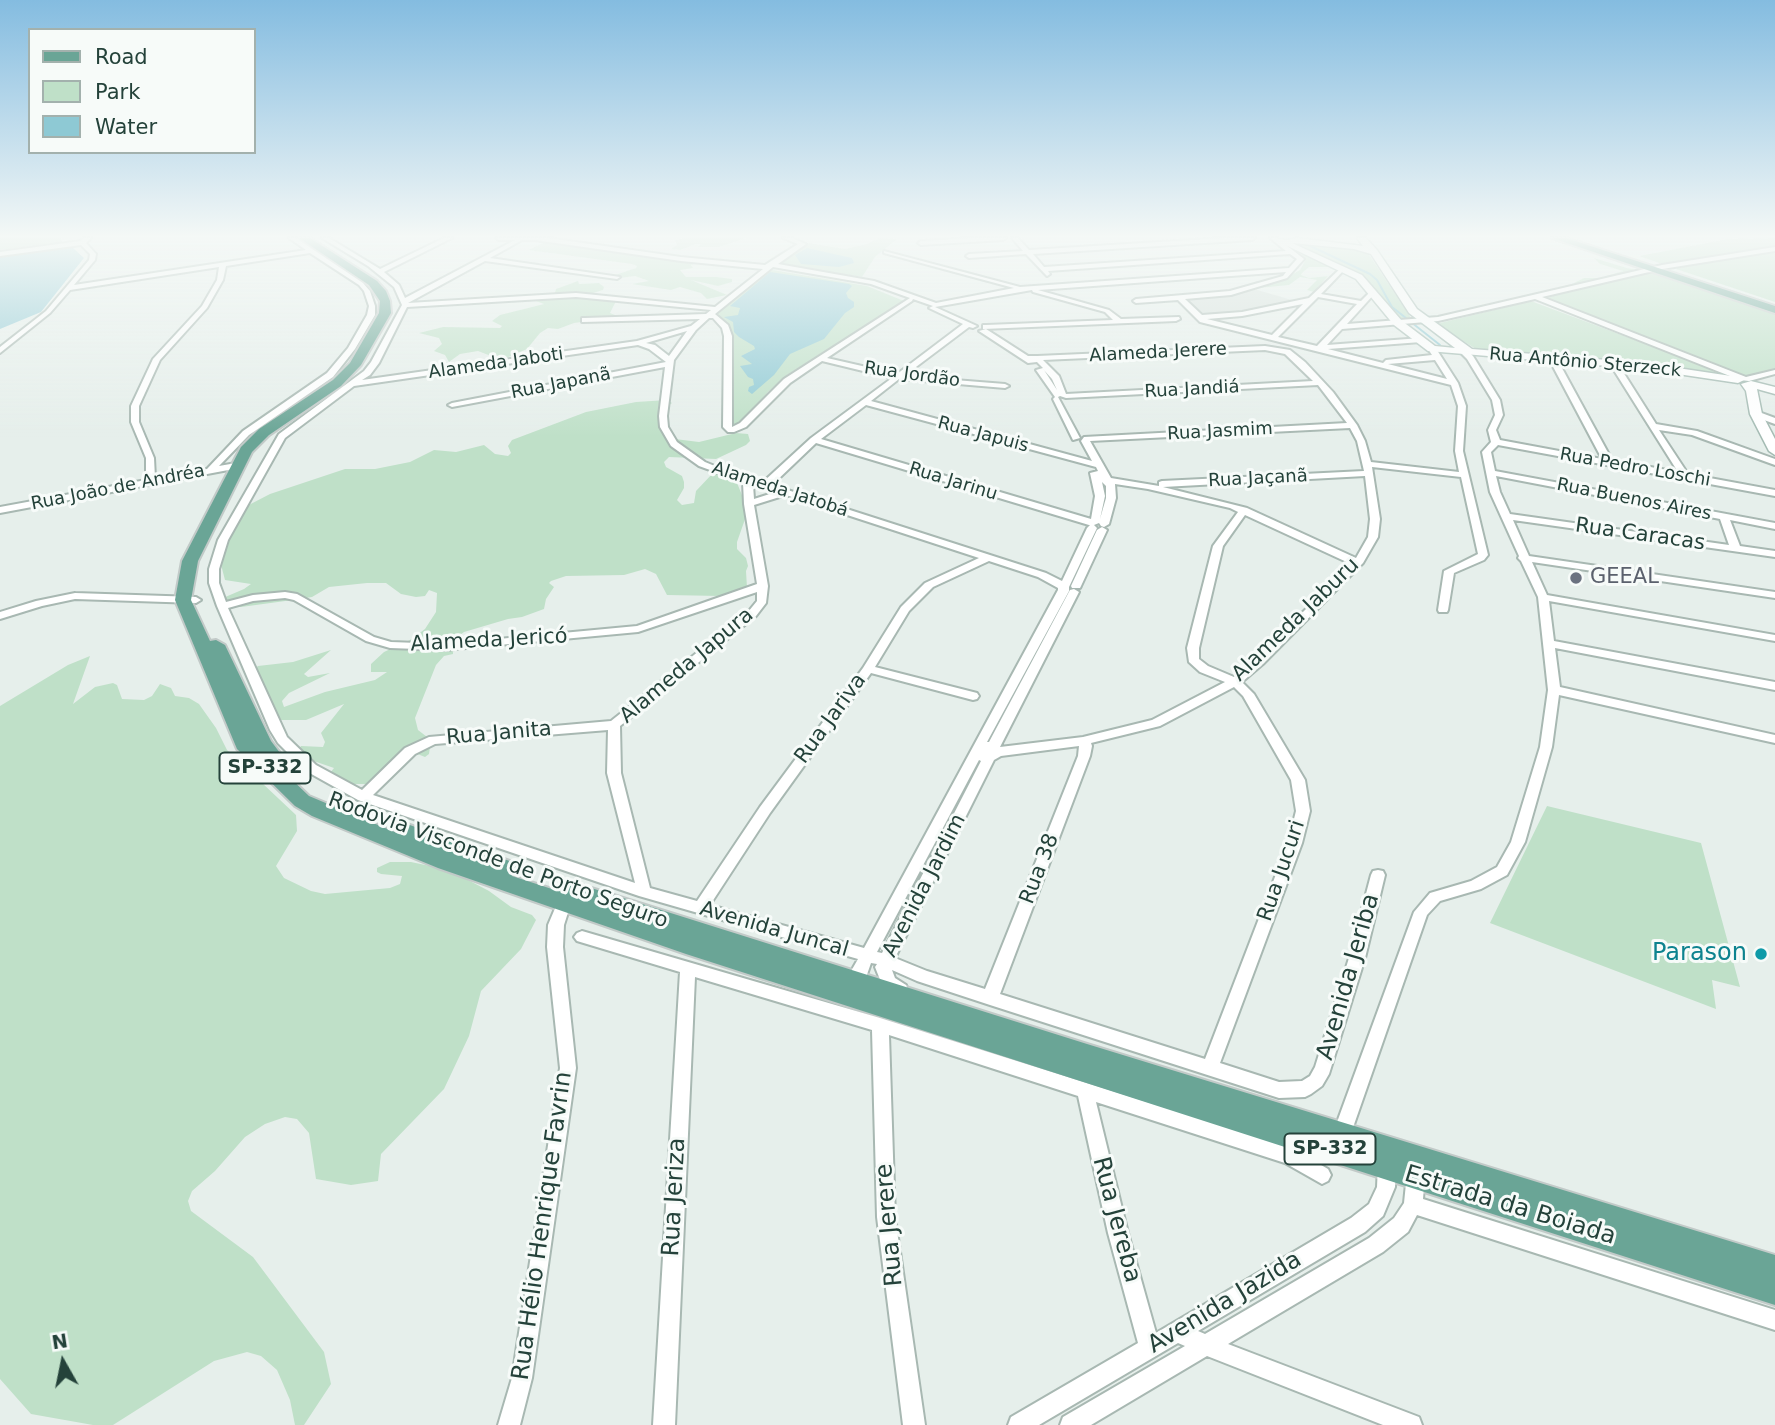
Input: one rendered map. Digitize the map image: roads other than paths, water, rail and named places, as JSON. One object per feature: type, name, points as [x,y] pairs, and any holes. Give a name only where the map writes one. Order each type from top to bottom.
[{"type":"main road","points":[[190,600],[190,561],[236,466],[253,442],[264,432],[337,383],[355,365],[385,313],[385,304]]},
{"type":"main road","name":"Rodovia Visconde de Porto Seguro","points":[[393,304],[392,314],[358,372],[271,433],[256,449],[201,558],[190,600],[247,749],[302,801],[320,811],[446,862],[882,1016]]},
{"type":"main road","name":"Rodovia Visconde de Porto Seguro","points":[[190,600],[262,744],[276,765],[313,794],[348,811],[550,884],[918,1001]]},
{"type":"main road","points":[[857,981],[861,996],[882,1016]]},
{"type":"main road","name":"Estrada da Boiada","points":[[918,1001],[1341,1136],[1387,1159]]},
{"type":"main road","name":"Estrada da Boiada","points":[[882,1016],[1775,1270]]},
{"type":"main road","name":"Estrada da Boiada","points":[[1416,1168],[1775,1289]]},
{"type":"street","points":[[0,352],[41,319],[54,304]]},
{"type":"street","points":[[151,481],[150,458],[135,422],[135,406],[157,359],[206,304]]},
{"type":"street","points":[[211,470],[246,433],[330,375],[351,349],[371,315],[372,304]]},
{"type":"street","name":"Avenida Juncal","points":[[404,304],[375,363],[354,384],[290,429],[277,444],[217,555],[214,583],[222,606],[282,740],[312,768],[363,797],[644,892],[887,961],[990,998],[1279,1090]]},
{"type":"street","points":[[654,304],[715,312]]},
{"type":"street","name":"Alameda Jatobá","points":[[724,304],[693,328],[670,362],[663,416],[668,436],[674,444],[702,464],[1042,575],[1068,588]]},
{"type":"street","points":[[715,312],[727,332],[729,430],[737,429],[787,381],[904,304]]},
{"type":"street","points":[[928,304],[968,324],[984,328],[1176,319]]},
{"type":"street","points":[[929,304],[984,328],[1036,359],[1061,397],[1082,439],[1110,481]]},
{"type":"street","points":[[933,306],[941,304]]},
{"type":"street","points":[[1082,304],[1107,311],[1119,321]]},
{"type":"street","points":[[1186,304],[1199,317],[1275,344],[1320,349],[1454,383]]},
{"type":"street","points":[[1275,344],[1306,304]]},
{"type":"street","points":[[1320,349],[1360,304]]},
{"type":"street","points":[[1384,304],[1400,323],[1435,353],[1454,383],[1462,406],[1460,451],[1463,475],[1483,555],[1449,571],[1443,610]]},
{"type":"street","points":[[1408,304],[1420,320],[1456,344],[1481,353]]},
{"type":"street","points":[[1338,327],[1443,318],[1499,304]]},
{"type":"street","points":[[1555,304],[1743,380],[1752,391],[1756,414],[1775,451]]},
{"type":"street","points":[[1199,317],[1242,314],[1287,305],[1301,309]]},
{"type":"street","points":[[585,320],[715,312]]},
{"type":"street","points":[[1230,328],[1242,314]]},
{"type":"street","points":[[766,485],[814,440],[968,324]]},
{"type":"street","name":"Alameda Jaboti","points":[[354,384],[638,343],[693,328]]},
{"type":"street","points":[[1320,349],[1421,340]]},
{"type":"street","points":[[638,343],[652,347],[670,362]]},
{"type":"street","name":"Alameda Jerere","points":[[1036,359],[1275,344]]},
{"type":"street","name":"Alameda Jaburu","points":[[987,751],[1083,741],[1156,723],[1235,682],[1259,662],[1358,563],[1369,547],[1375,519],[1367,469],[1353,425],[1293,356],[1275,344]]},
{"type":"street","points":[[1341,1136],[1422,912],[1435,897],[1476,885],[1502,871],[1518,842],[1546,747],[1554,690],[1543,597],[1495,492],[1493,473],[1486,452],[1496,442],[1492,430],[1499,415],[1496,400],[1463,351]]},
{"type":"street","name":"Rua Antônio Sterzeck","points":[[1435,353],[1463,351],[1614,364],[1743,380],[1771,389]]},
{"type":"street","points":[[1375,363],[1435,353]]},
{"type":"street","name":"Rua Jordão","points":[[821,359],[898,377],[1005,386]]},
{"type":"street","points":[[1553,359],[1609,464]]},
{"type":"street","name":"Rua Japanã","points":[[452,405],[670,362]]},
{"type":"street","points":[[1614,364],[1685,477]]},
{"type":"street","points":[[1743,380],[1775,372]]},
{"type":"street","name":"Rua Jandiá","points":[[1061,397],[1319,383]]},
{"type":"street","name":"Rua Japuis","points":[[866,402],[1101,466]]},
{"type":"street","points":[[1756,414],[1775,421]]},
{"type":"street","name":"Rua Jasmim","points":[[1082,439],[1353,425]]},
{"type":"street","points":[[1654,426],[1694,433],[1775,462]]},
{"type":"street","points":[[1082,439],[1089,464],[1098,479],[1202,497],[1244,510],[1358,563]]},
{"type":"street","name":"Rua Jarinu","points":[[814,440],[1097,525]]},
{"type":"street","name":"Rua Pedro Loschi","points":[[1496,442],[1775,493]]},
{"type":"street","name":"Rua João de Andréa","points":[[0,510],[236,466]]},
{"type":"street","points":[[1367,469],[1463,475]]},
{"type":"street","name":"Rua Jaçanã","points":[[1147,486],[1367,469]]},
{"type":"street","name":"Rua Buenos Aires","points":[[1493,473],[1775,526]]},
{"type":"street","name":"Avenida Jardim","points":[[1097,525],[1100,504],[1098,479]]},
{"type":"street","name":"Alameda Japura","points":[[644,892],[614,773],[614,725],[752,614],[762,601],[748,480]]},
{"type":"street","name":"Avenida Jardim","points":[[918,1001],[888,982],[884,972],[887,961],[1111,498],[1110,481]]},
{"type":"street","points":[[749,504],[787,492]]},
{"type":"street","name":"Rua Jucuri","points":[[1209,1069],[1295,844],[1303,811],[1298,780],[1248,694],[1235,682],[1193,660],[1193,648],[1218,546],[1244,510]]},
{"type":"street","name":"Rua Caracas","points":[[1506,516],[1775,554]]},
{"type":"street","points":[[1724,517],[1736,549]]},
{"type":"street","name":"Rua Jariva","points":[[700,908],[765,810],[868,669],[905,609],[929,584],[988,558]]},
{"type":"street","points":[[1523,558],[1775,595]]},
{"type":"street","name":"Alameda Jericó","points":[[222,606],[253,598],[285,595],[297,597],[370,639],[390,645],[445,647],[638,629],[762,586]]},
{"type":"street","points":[[0,616],[40,603],[75,596],[108,595],[190,600]]},
{"type":"street","points":[[1543,597],[1775,638]]},
{"type":"street","points":[[1550,644],[1775,686]]},
{"type":"street","points":[[868,669],[973,696]]},
{"type":"street","points":[[1554,690],[1775,739]]},
{"type":"street","name":"Rua Janita","points":[[363,797],[410,751],[433,740],[614,725]]},
{"type":"street","name":"Rua 38","points":[[990,998],[1084,757],[1086,746],[1083,741]]},
{"type":"street","name":"Avenida Jardim","points":[[857,981],[858,973],[987,751]]},
{"type":"street","name":"Avenida Jeriba","points":[[1279,1090],[1305,1089],[1316,1081],[1323,1069],[1357,958],[1378,875]]},
{"type":"street","name":"Rua Hélio Henrique Favrin","points":[[509,1425],[522,1378],[568,1068],[555,947],[556,925],[564,902]]},
{"type":"street","points":[[582,937],[688,970],[882,1016],[1085,1091],[1290,1156],[1322,1175]]},
{"type":"street","name":"Rua Jeriza","points":[[664,1425],[688,970]]},
{"type":"street","name":"Rua Jerere","points":[[882,1016],[886,1217],[914,1425]]},
{"type":"street","name":"Rua Jereba","points":[[1085,1091],[1115,1221],[1150,1348]]},
{"type":"street","name":"Avenida Jazida","points":[[1019,1425],[1358,1225],[1377,1210],[1387,1187],[1387,1159]]},
{"type":"street","points":[[1416,1168],[1413,1205],[1775,1320]]},
{"type":"street","name":"Avenida Jazida","points":[[1071,1425],[1376,1245],[1401,1226],[1413,1205]]},
{"type":"street","points":[[1177,1331],[1204,1345],[1411,1425]]},
{"type":"water","points":[[0,304],[47,304],[41,312],[0,329]]},
{"type":"water","points":[[854,304],[824,339],[790,354],[774,375],[752,394],[748,391],[749,387],[754,385],[753,379],[748,377],[740,366],[752,364],[741,356],[755,349],[734,332],[733,322],[724,317],[738,315],[740,308],[730,306]]},
{"type":"waterway","points":[[1391,304],[1440,345]]},
{"type":"place","name":"GEEAL","points":[[1576,578]]},
{"type":"place","name":"Parason","points":[[1761,954]]}]
